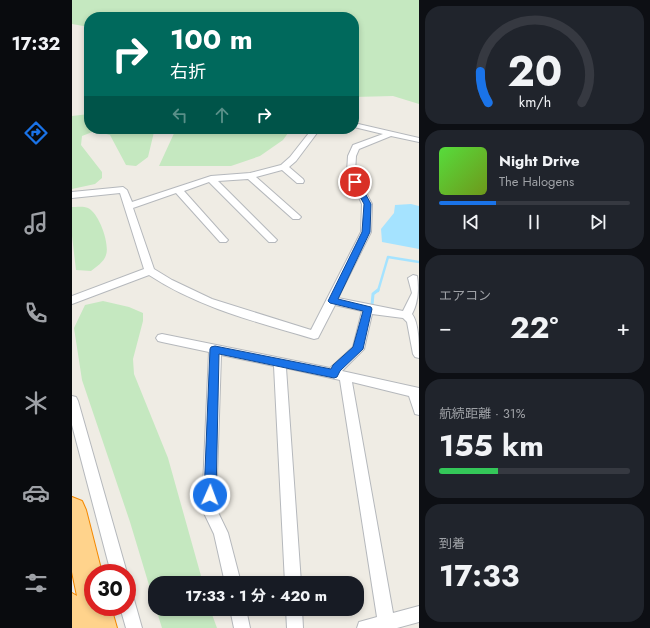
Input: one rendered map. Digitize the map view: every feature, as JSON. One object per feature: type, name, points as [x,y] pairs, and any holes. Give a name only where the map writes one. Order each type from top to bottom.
[{"type":"highway","points":[[72,510],[85,564]]},
{"type":"highway","points":[[72,609],[76,628]]},
{"type":"highway","points":[[98,616],[100,628]]},
{"type":"street","points":[[359,126],[419,140]]},
{"type":"street","points":[[72,195],[123,190],[150,271],[170,283],[219,306],[314,335],[333,301],[366,232],[367,204],[351,172],[352,156],[356,147],[360,144],[384,137],[391,133]]},
{"type":"street","points":[[129,206],[211,179],[250,176],[284,167],[293,159],[312,134]]},
{"type":"street","points":[[284,167],[300,181]]},
{"type":"street","points":[[250,176],[296,217]]},
{"type":"street","points":[[211,179],[272,240]]},
{"type":"street","points":[[178,190],[223,240]]},
{"type":"street","points":[[72,300],[150,271]]},
{"type":"street","points":[[406,315],[417,293],[412,278]]},
{"type":"street","points":[[333,301],[368,309],[406,315],[412,320],[419,354]]},
{"type":"street","points":[[368,309],[358,349],[337,368],[340,375],[386,622]]},
{"type":"street","points":[[162,338],[340,375],[417,393],[419,410]]},
{"type":"street","points":[[215,349],[209,509],[221,533],[230,576]]},
{"type":"street","points":[[280,363],[293,576]]},
{"type":"street","points":[[72,401],[117,564]]},
{"type":"street","points":[[365,628],[419,614]]},
{"type":"street","points":[[131,616],[134,628]]},
{"type":"street","points":[[239,616],[242,628]]},
{"type":"street","points":[[294,616],[295,628]]},
{"type":"green space","points":[[72,0],[419,0],[419,104],[393,96],[359,97],[359,12],[84,12],[84,26],[72,24]]},
{"type":"green space","points":[[84,115],[84,134],[87,134],[82,136],[81,145],[102,172],[102,178],[95,184],[72,189],[72,116]]},
{"type":"green space","points":[[106,134],[154,134],[148,157],[136,166],[126,165],[110,135]]},
{"type":"green space","points":[[174,134],[287,134],[283,140],[260,156],[231,166],[159,166]]},
{"type":"green space","points":[[72,207],[88,208],[96,216],[103,229],[107,250],[106,255],[104,260],[91,271],[76,270],[72,236]]},
{"type":"green space","points":[[103,301],[129,307],[143,313],[143,321],[133,359],[134,374],[168,458],[201,576],[148,576],[148,582],[130,522],[82,380],[74,328],[85,305]]},
{"type":"green space","points":[[158,616],[213,616],[217,628],[162,628]]},
{"type":"water","points":[[411,204],[419,206],[419,249],[382,242],[381,229],[394,213],[395,205]]},
{"type":"waterway","points":[[378,291],[388,257],[419,262]]},
{"type":"waterway","points":[[372,305],[373,294],[378,290]]},
{"type":"route","points":[[210,495],[215,349],[334,374],[337,368],[358,349],[368,309],[333,301],[366,232],[367,204],[355,182]]}]
